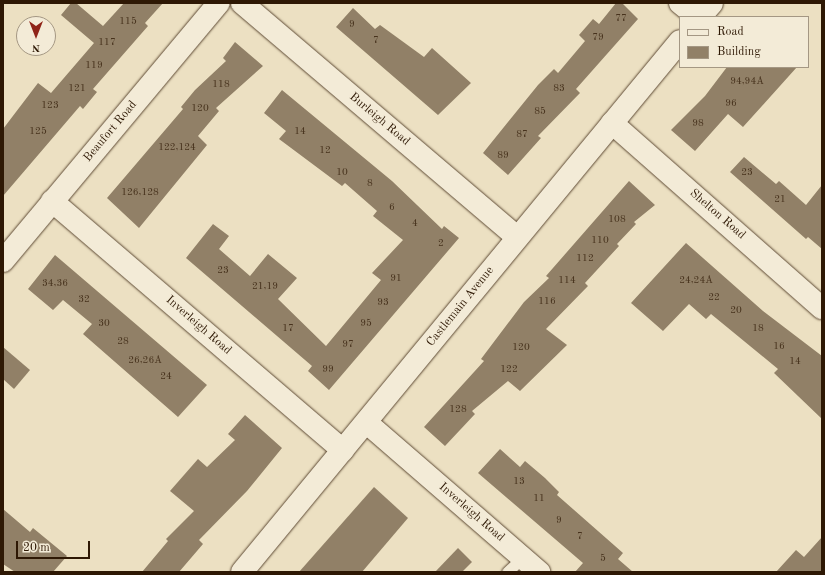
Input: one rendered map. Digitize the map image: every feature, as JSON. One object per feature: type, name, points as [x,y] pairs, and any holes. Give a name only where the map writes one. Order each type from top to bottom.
[{"type":"street","name":"Beaufort Road","points":[[3,261],[219,3]]},
{"type":"street","name":"Burleigh Road","points":[[242,3],[517,237]]},
{"type":"street","points":[[680,3],[696,16]]},
{"type":"street","points":[[701,16],[712,3]]},
{"type":"street","name":"Castlemain Avenue","points":[[242,572],[367,423],[517,237],[679,43]]},
{"type":"street","name":"Shelton Road","points":[[612,123],[822,308]]},
{"type":"street","name":"Inverleigh Road","points":[[52,201],[343,450]]},
{"type":"street","name":"Inverleigh Road","points":[[367,423],[515,565],[539,572]]},
{"type":"building","points":[[71,3],[76,3],[103,26],[124,3],[163,3],[145,23],[148,26],[93,89],[97,92],[83,109],[80,106],[3,196],[3,129],[38,83],[51,93],[94,43],[61,15]]},
{"type":"building","points":[[616,3],[622,3],[638,19],[576,89],[580,93],[538,136],[541,138],[508,175],[483,153],[538,85],[554,69],[558,73],[585,41],[579,35],[593,19],[599,24]]},
{"type":"building","points":[[353,8],[375,29],[380,25],[424,57],[432,48],[471,83],[438,115],[336,27]]},
{"type":"building","points":[[235,42],[263,66],[216,108],[219,111],[198,136],[207,145],[139,228],[107,198],[183,109],[181,107],[195,90],[226,61],[223,58]]},
{"type":"building","points":[[726,68],[796,68],[743,127],[728,114],[695,151],[671,130],[705,96]]},
{"type":"building","points":[[282,90],[392,181],[442,229],[444,226],[459,238],[329,390],[308,371],[312,366],[186,258],[213,224],[229,236],[219,249],[250,276],[268,254],[297,278],[278,299],[326,346],[381,280],[372,273],[403,240],[373,216],[377,211],[345,183],[342,186],[279,139],[286,131],[264,113]]},
{"type":"building","points":[[744,157],[776,184],[779,181],[806,205],[822,185],[822,249],[808,237],[806,239],[730,172]]},
{"type":"building","points":[[629,181],[655,205],[634,222],[636,224],[617,244],[619,246],[585,283],[588,286],[546,329],[567,345],[520,391],[508,381],[472,411],[475,414],[445,446],[424,427],[484,361],[481,359],[524,302],[549,278],[546,276]]},
{"type":"building","points":[[686,243],[763,311],[822,356],[822,419],[774,373],[778,369],[711,314],[706,319],[689,304],[663,331],[631,303]]},
{"type":"building","points":[[55,255],[207,385],[178,417],[83,334],[92,324],[63,300],[53,310],[28,289]]},
{"type":"building","points":[[3,347],[30,370],[14,389],[3,379]]},
{"type":"building","points":[[245,415],[282,448],[247,491],[199,540],[203,544],[179,572],[142,572],[168,541],[166,539],[194,511],[170,491],[198,459],[207,467],[235,440],[228,434]]},
{"type":"building","points":[[500,449],[520,467],[525,461],[545,478],[559,492],[557,495],[623,553],[618,559],[633,572],[575,572],[583,563],[478,473]]},
{"type":"building","points":[[374,487],[408,518],[362,572],[299,572]]},
{"type":"building","points":[[3,509],[30,532],[33,528],[67,556],[53,572],[15,572],[3,564]]},
{"type":"building","points":[[822,537],[822,572],[776,572],[796,550],[804,557]]},
{"type":"building","points":[[458,548],[472,562],[462,572],[435,572]]}]
